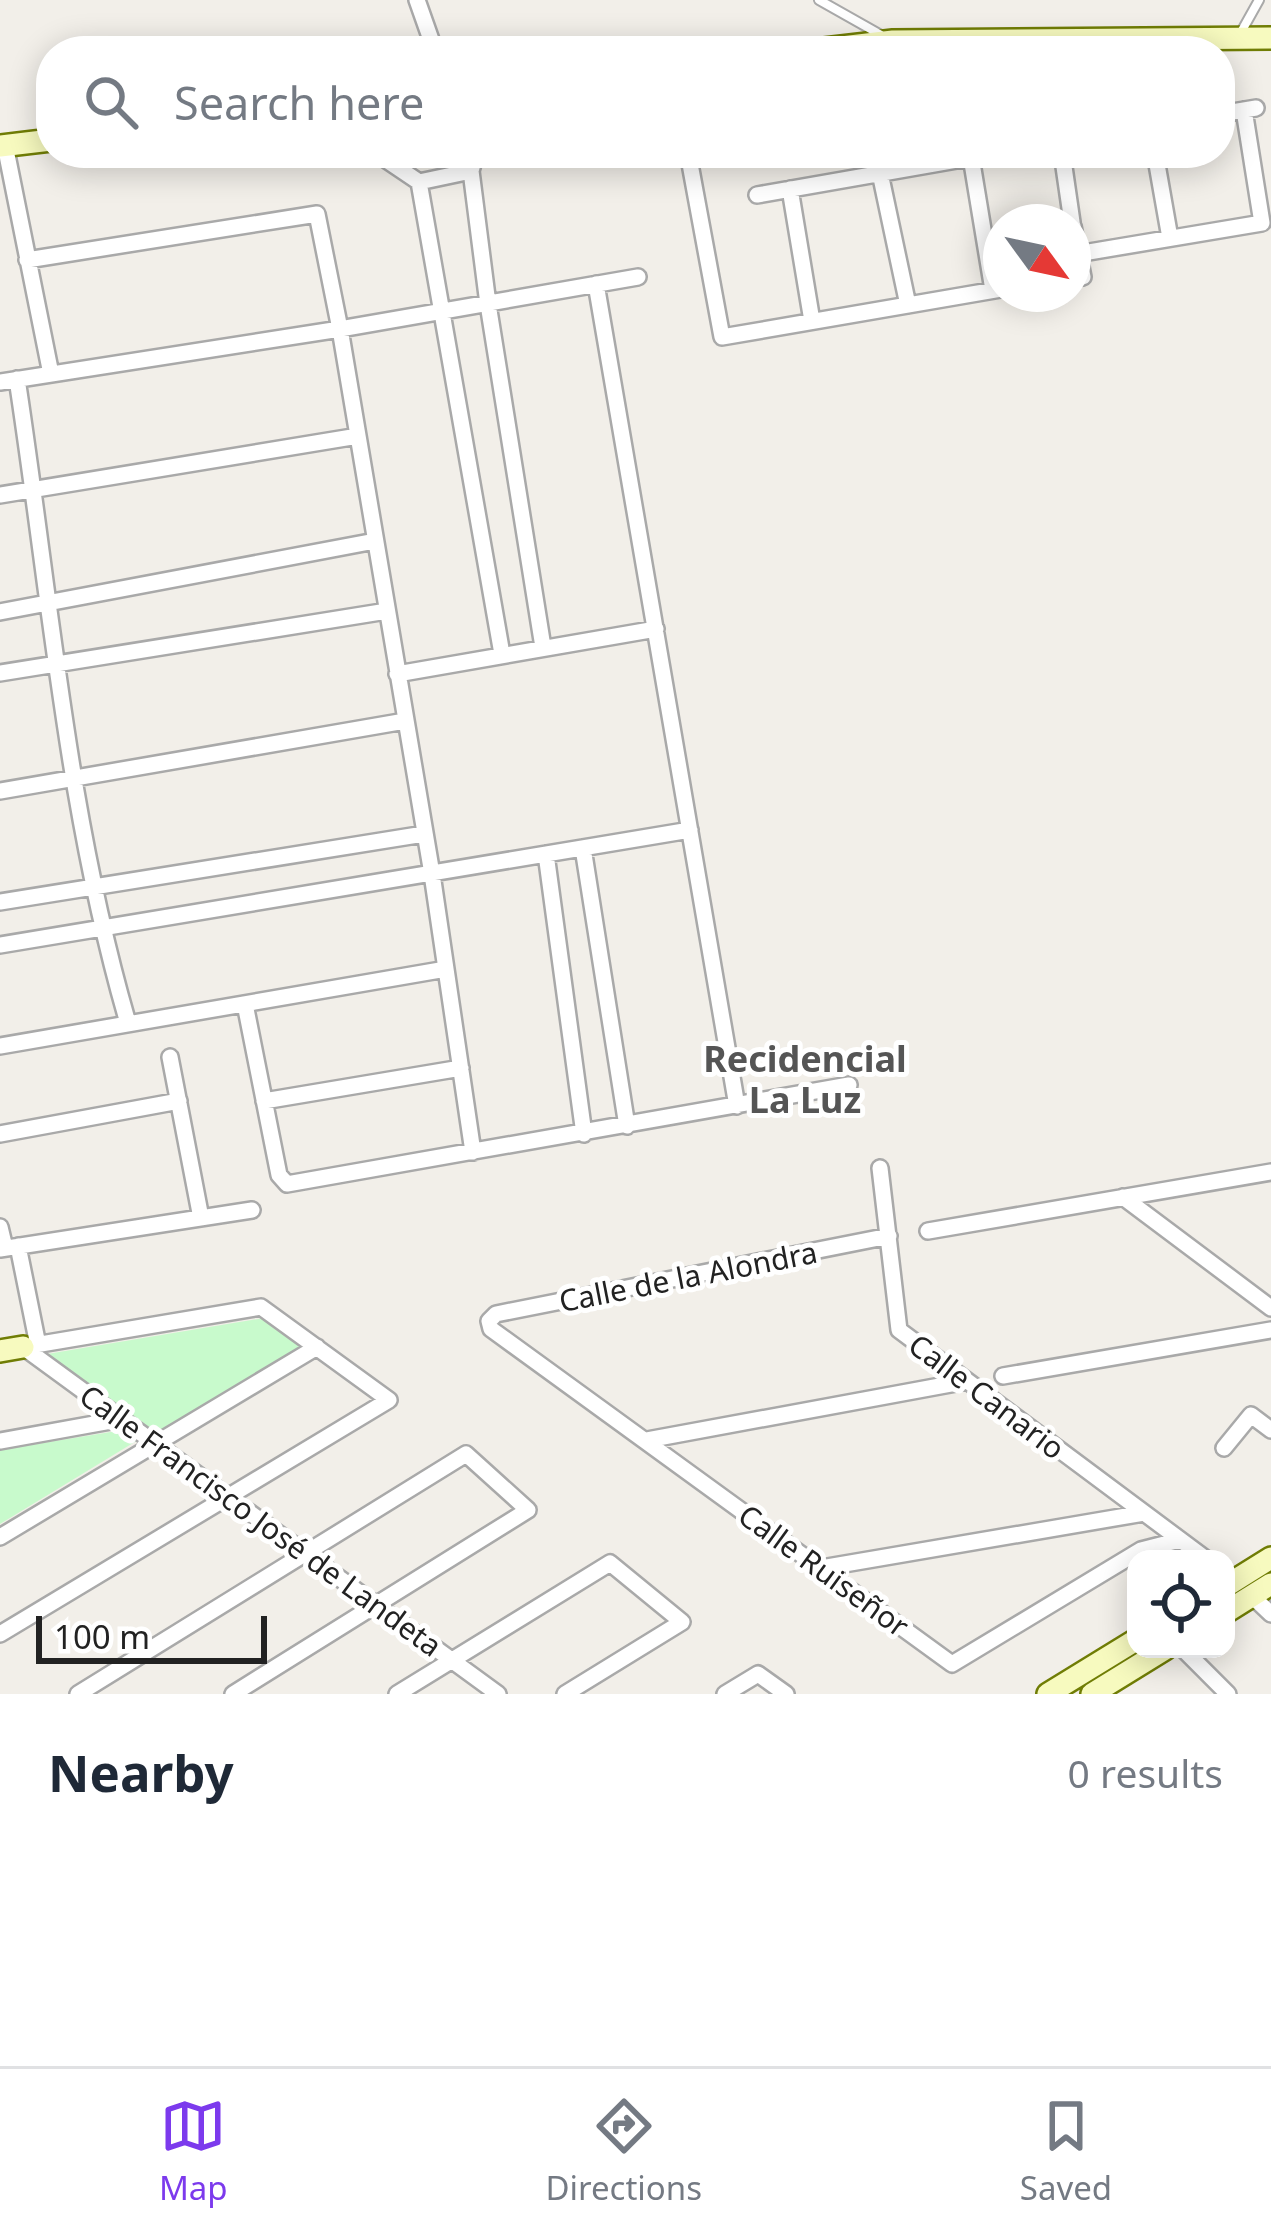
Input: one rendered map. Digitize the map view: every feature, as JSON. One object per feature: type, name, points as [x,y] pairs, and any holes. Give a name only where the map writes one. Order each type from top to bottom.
[{"type":"street","points":[[417,0],[430,36]]},
{"type":"street","points":[[1235,40],[1271,38]]},
{"type":"street","points":[[1091,252],[1262,223],[1250,109],[1235,112]]},
{"type":"street","points":[[36,142],[3,145],[52,374]]},
{"type":"street","points":[[398,168],[419,182],[471,171]]},
{"type":"street","points":[[472,168],[488,304],[543,646]]},
{"type":"street","points":[[691,168],[722,337],[983,292]]},
{"type":"street","points":[[758,195],[910,168]]},
{"type":"street","points":[[973,168],[983,219]]},
{"type":"street","points":[[1064,168],[1070,204]]},
{"type":"street","points":[[1158,168],[1170,238]]},
{"type":"street","points":[[880,173],[908,305]]},
{"type":"street","points":[[419,182],[502,654]]},
{"type":"street","points":[[790,189],[812,321]]},
{"type":"street","points":[[28,260],[317,214],[432,874],[473,1152]]},
{"type":"street","points":[[128,1023],[101,931],[74,777],[34,489],[8,380],[638,277]]},
{"type":"street","points":[[596,284],[737,1106]]},
{"type":"street","points":[[0,495],[358,436]]},
{"type":"street","points":[[0,612],[375,541]]},
{"type":"street","points":[[0,673],[387,610]]},
{"type":"street","points":[[398,674],[656,628]]},
{"type":"street","points":[[0,790],[405,722]]},
{"type":"street","points":[[0,945],[690,830]]},
{"type":"street","points":[[0,902],[424,834]]},
{"type":"street","points":[[584,848],[627,1126]]},
{"type":"street","points":[[546,854],[584,1134]]},
{"type":"street","points":[[0,1046],[446,969]]},
{"type":"street","points":[[244,1004],[279,1175],[287,1184],[849,1085]]},
{"type":"street","points":[[170,1057],[201,1218]]},
{"type":"street","points":[[264,1101],[461,1068]]},
{"type":"street","points":[[0,1134],[178,1101]]},
{"type":"street","name":"Calle Canario","points":[[880,1168],[899,1330],[1194,1550]]},
{"type":"street","points":[[928,1231],[1271,1172]]},
{"type":"street","points":[[1123,1197],[1271,1308]]},
{"type":"street","points":[[8,1248],[252,1210]]},
{"type":"street","points":[[0,1227],[30,1346]]},
{"type":"street","name":"Calle de la Alondra","points":[[489,1321],[496,1314],[890,1236]]},
{"type":"street","points":[[0,1351],[261,1307],[389,1400],[0,1634]]},
{"type":"street","name":"Calle Ruiseñor","points":[[489,1321],[491,1328],[952,1664],[1141,1550],[1180,1540]]},
{"type":"street","points":[[1003,1376],[1271,1330]]},
{"type":"street","name":"Calle Francisco José de Landeta","points":[[30,1346],[122,1419],[498,1694]]},
{"type":"street","points":[[0,1537],[316,1347]]},
{"type":"street","points":[[647,1440],[967,1381]]},
{"type":"street","points":[[1224,1448],[1251,1415],[1271,1430]]},
{"type":"street","points":[[0,1441],[122,1419]]},
{"type":"street","points":[[78,1694],[466,1454],[528,1510],[233,1694]]},
{"type":"street","points":[[821,1568],[1144,1513]]},
{"type":"street","points":[[1235,1579],[1271,1558]]},
{"type":"street","points":[[397,1694],[610,1563],[682,1622],[565,1694]]},
{"type":"street","points":[[1235,1606],[1261,1590],[1271,1614]]},
{"type":"street","points":[[1048,1694],[1127,1646]]},
{"type":"street","points":[[1092,1694],[1150,1658]]},
{"type":"street","points":[[1193,1658],[1228,1694]]},
{"type":"street","points":[[725,1694],[758,1674],[786,1694]]},
{"type":"lane","points":[[819,0],[884,36]]},
{"type":"lane","points":[[1235,40],[1258,0]]},
{"type":"green space","points":[[264,1318],[301,1347],[157,1433],[47,1354]]},
{"type":"green space","points":[[123,1430],[138,1440],[0,1524],[0,1450]]},
{"type":"district","name":"Recidencial La Luz","points":[[805,1078]]}]
